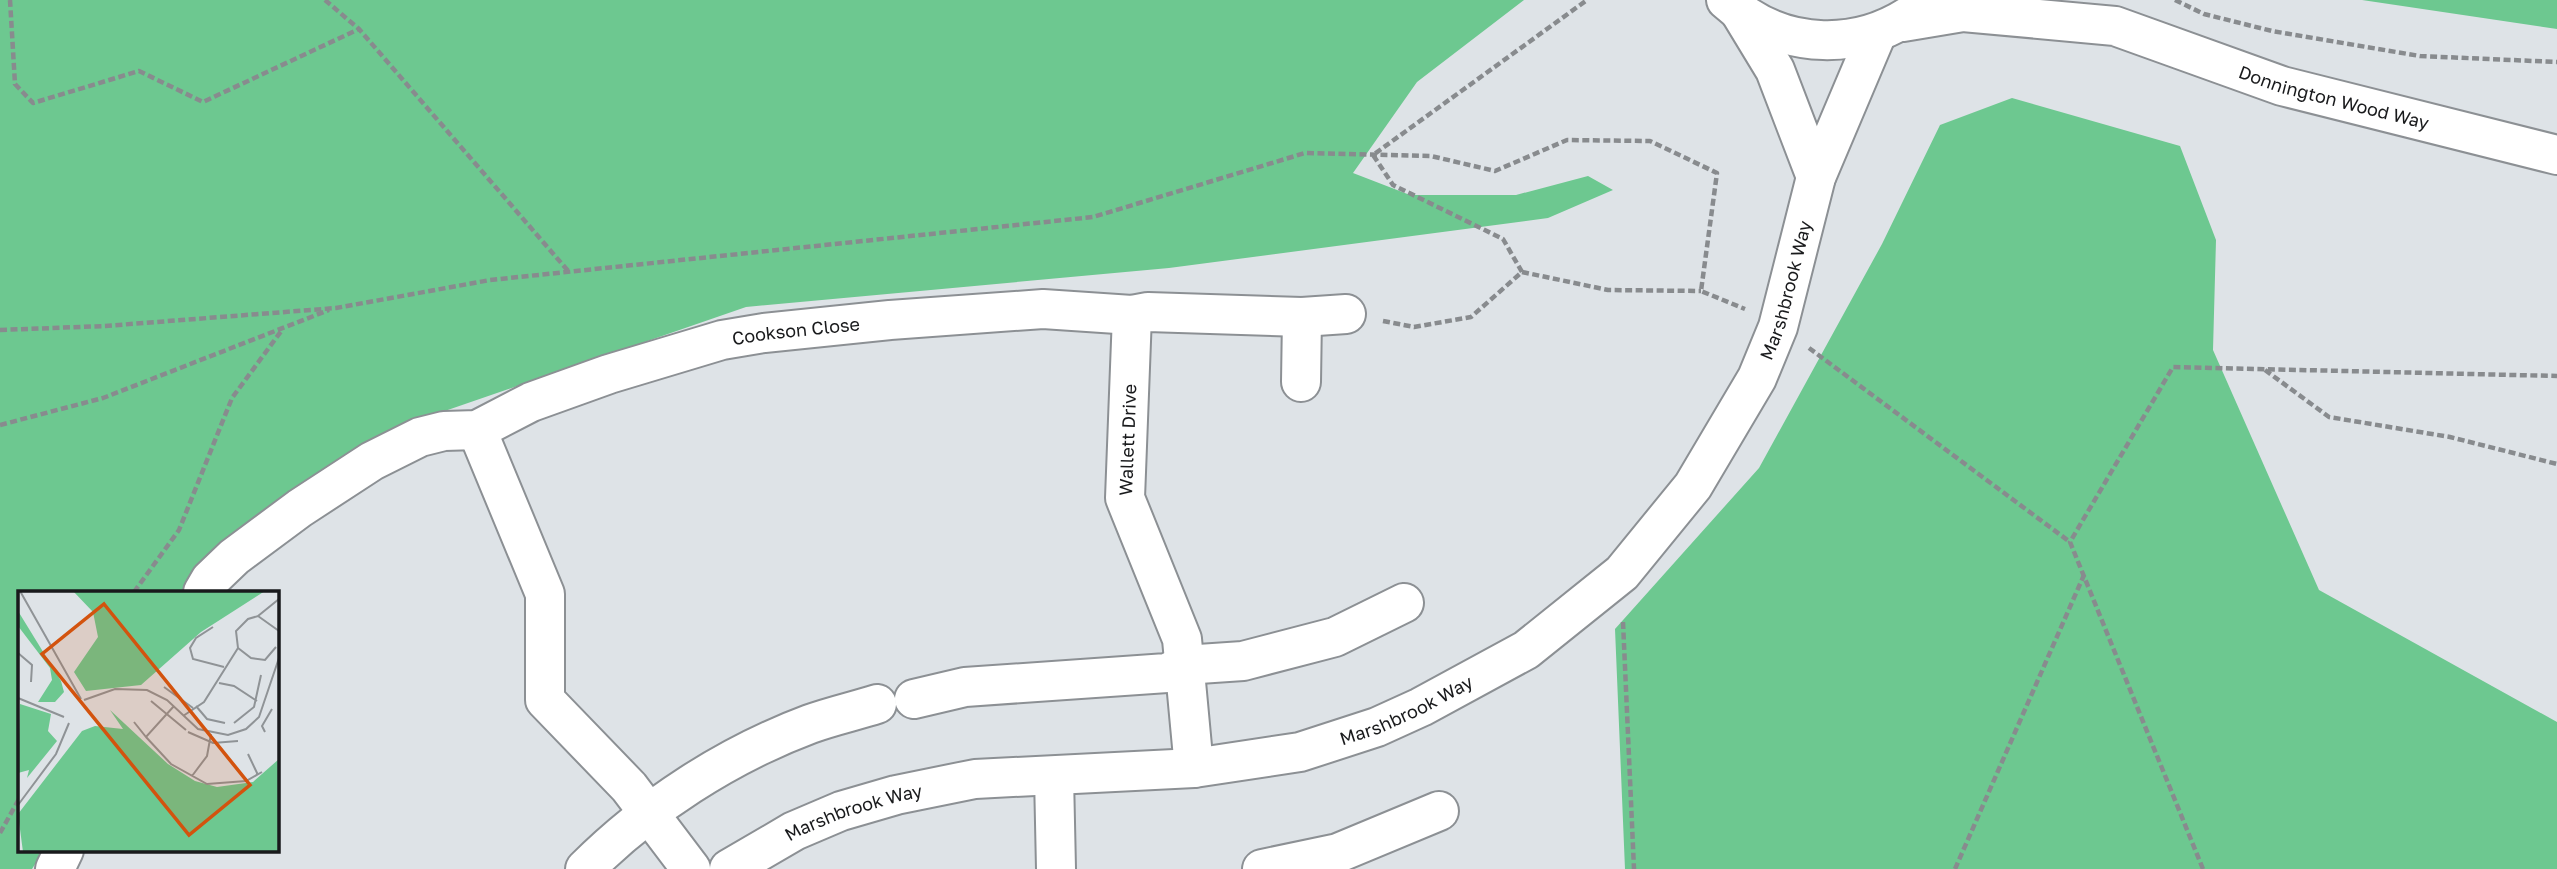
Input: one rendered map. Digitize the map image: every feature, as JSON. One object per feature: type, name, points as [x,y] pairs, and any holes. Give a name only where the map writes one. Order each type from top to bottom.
[{"type":"street","name":"Donnington Wood Way","points":[[2086,0],[2115,26]]},
{"type":"street","name":"Donnington Wood Way","points":[[1734,7],[1783,35],[1830,41],[1903,18],[1963,12],[2115,26],[2282,86],[2557,155]]},
{"type":"street","points":[[1734,7],[1775,70],[1816,177]]},
{"type":"street","name":"Marshbrook Way","points":[[729,869],[794,831],[841,811],[896,795],[975,779],[1194,768],[1300,752],[1377,727],[1526,650],[1622,573],[1693,486],[1757,378],[1778,327],[1816,177],[1903,18]]},
{"type":"street","name":"Cookson Close","points":[[204,591],[210,580],[234,556],[300,508],[372,461],[419,438],[444,431],[477,429],[531,402],[609,374],[723,340],[890,320],[1042,309],[1132,315]]},
{"type":"street","points":[[1132,315],[1148,312],[1303,317],[1346,314]]},
{"type":"street","name":"Wallett Drive","points":[[1132,315],[1125,498],[1182,639],[1194,768]]},
{"type":"street","points":[[1301,382],[1303,317]]},
{"type":"street","points":[[477,429],[545,594],[545,701],[629,787],[691,869]]},
{"type":"street","points":[[914,699],[965,687],[1167,673],[1184,665],[1243,661],[1353,630],[1404,603]]},
{"type":"street","points":[[585,869],[608,846],[649,813],[714,771],[810,724],[877,704]]},
{"type":"street","points":[[1055,776],[1056,869]]},
{"type":"street","points":[[1262,869],[1338,853],[1439,811]]},
{"type":"street","points":[[55,869],[63,852]]},
{"type":"path","points":[[10,0],[15,84],[33,103],[139,71],[203,102],[359,29]]},
{"type":"path","points":[[325,0],[359,29],[569,272]]},
{"type":"path","points":[[1373,155],[1587,0]]},
{"type":"path","points":[[2175,0],[2204,14],[2272,32],[2407,54],[2557,62]]},
{"type":"path","points":[[0,330],[105,326],[336,308],[490,280],[1093,217],[1305,153],[1431,156],[1495,170],[1567,140],[1650,141],[1717,173],[1702,291]]},
{"type":"path","points":[[1373,155],[1393,185],[1503,239],[1522,272],[1608,290],[1702,291],[1756,313]]},
{"type":"path","points":[[1346,314],[1414,327],[1471,317],[1522,272]]},
{"type":"path","points":[[0,425],[103,398],[336,308]]},
{"type":"path","points":[[135,591],[179,530],[232,398],[282,329]]},
{"type":"path","points":[[1798,340],[2070,542],[2203,869]]},
{"type":"path","points":[[2070,542],[2173,367],[2557,376]]},
{"type":"path","points":[[2264,369],[2329,417],[2450,437],[2557,464]]},
{"type":"path","points":[[1622,573],[1623,652],[1634,869]]},
{"type":"path","points":[[1955,869],[2084,575]]},
{"type":"path","points":[[0,833],[18,801]]},
{"type":"green space","points":[[0,0],[1524,0],[1417,82],[1353,173],[1410,195],[1516,195],[1588,176],[1613,190],[1548,218],[1169,268],[746,307],[410,423],[196,591],[18,591],[18,852],[43,852],[32,869],[0,869]]},
{"type":"green space","points":[[2362,0],[2557,0],[2557,29]]},
{"type":"green space","points":[[2012,98],[2180,146],[2216,240],[2213,350],[2319,590],[2557,722],[2557,869],[1625,869],[1615,629],[1759,468],[1882,244],[1940,125]]}]
